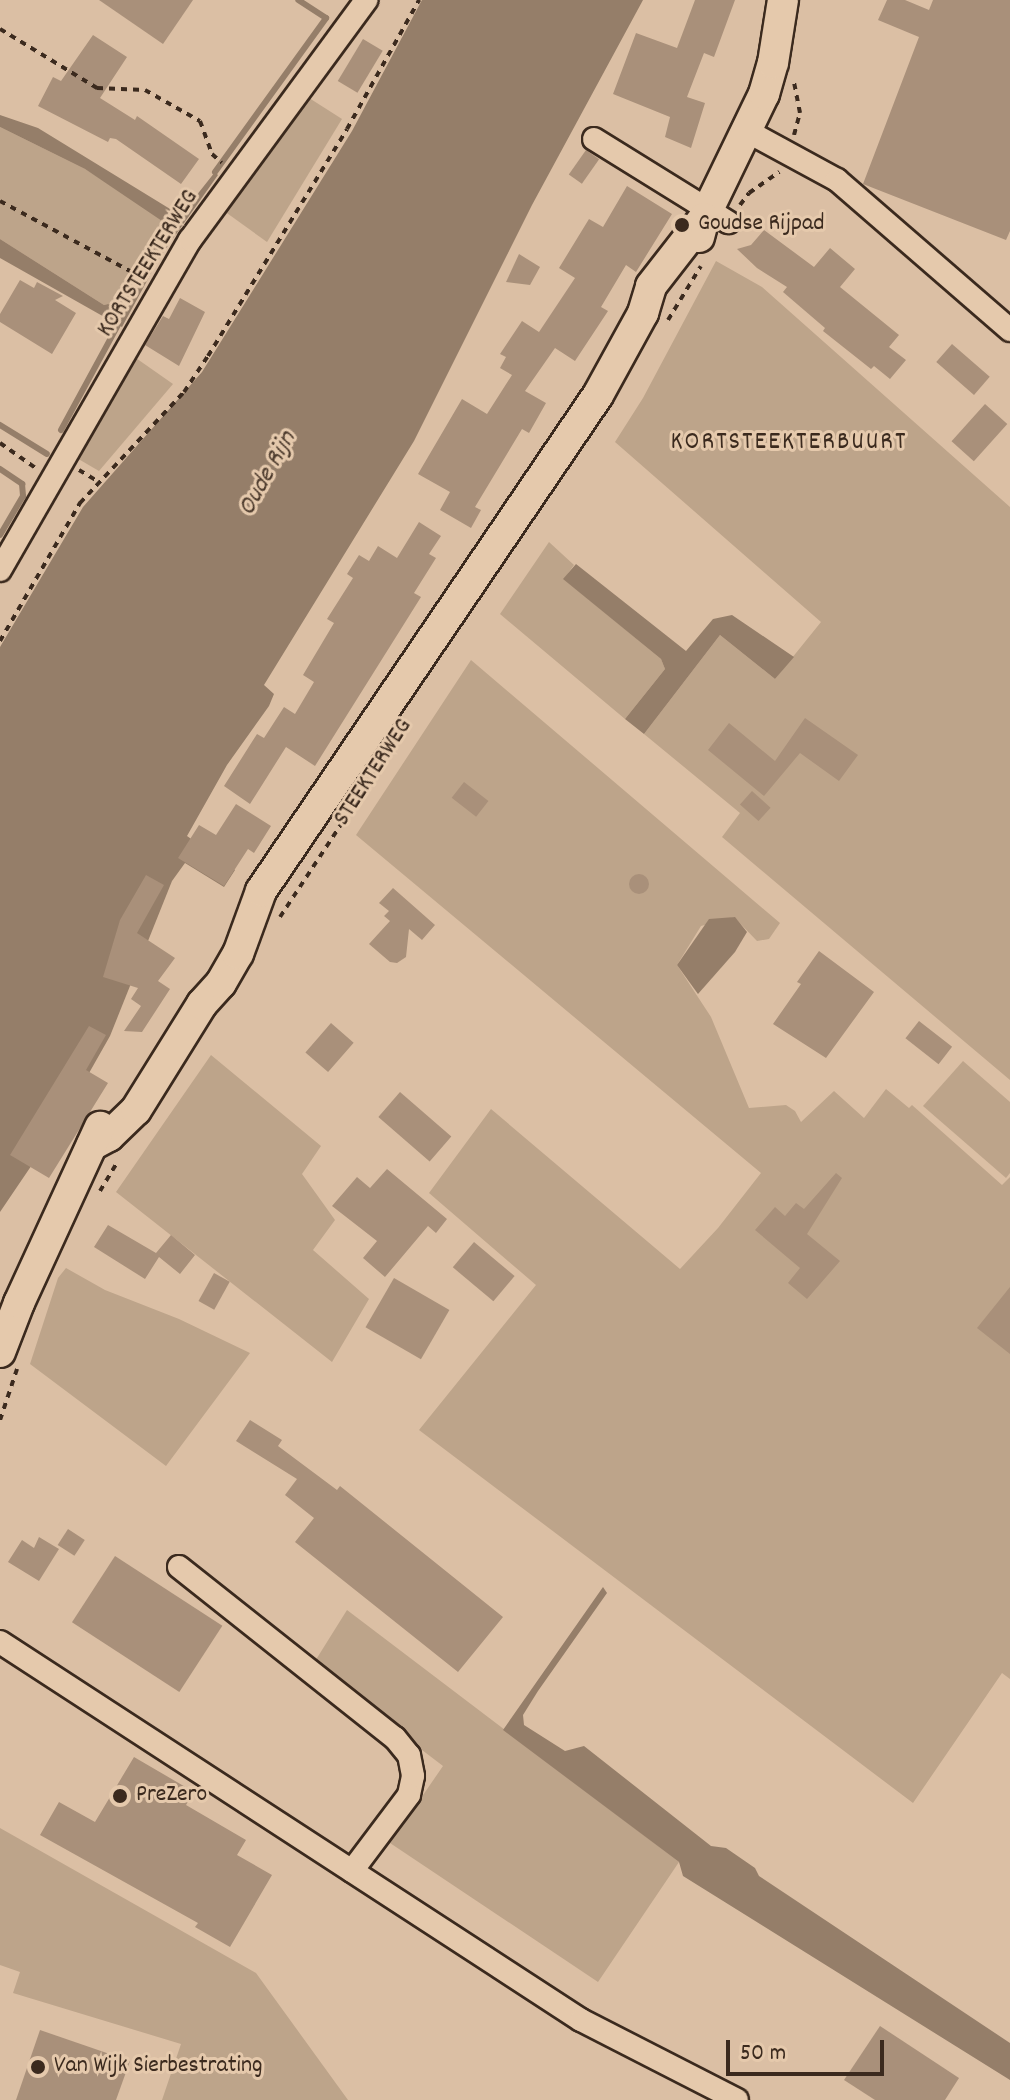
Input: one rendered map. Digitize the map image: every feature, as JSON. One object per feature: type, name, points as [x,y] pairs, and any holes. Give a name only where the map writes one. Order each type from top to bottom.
[{"type":"main road","name":"STEEKTERWEG","points":[[10,1358],[19,1303],[92,1145],[109,1136],[136,1110],[202,1004],[224,936],[243,906],[261,891],[598,395],[652,322],[651,286],[713,217],[745,130],[764,94],[782,0]]},
{"type":"street","name":"KORTSTEEKTERWEG","points":[[0,570],[190,240],[366,0]]},
{"type":"street","points":[[745,130],[837,180],[1010,330]]},
{"type":"street","points":[[594,139],[713,217]]},
{"type":"street","points":[[179,1567],[395,1738],[409,1755],[413,1776],[409,1795],[352,1871]]},
{"type":"street","points":[[0,1642],[581,2020],[737,2100]]},
{"type":"path","points":[[0,641],[80,503],[184,392],[208,356],[347,129],[419,0]]},
{"type":"path","points":[[0,29],[97,88],[145,90],[200,121],[212,154]]},
{"type":"path","points":[[713,217],[781,170],[789,152]]},
{"type":"path","points":[[0,201],[140,276]]},
{"type":"path","points":[[652,322],[707,255]]},
{"type":"path","points":[[0,443],[52,479]]},
{"type":"path","name":"STEEKTERWEG","points":[[277,921],[390,750]]},
{"type":"path","points":[[95,1201],[124,1152]]},
{"type":"path","points":[[0,1420],[10,1358]]},
{"type":"shaded area","points":[[306,96],[342,119],[267,242],[224,211]]},
{"type":"shaded area","points":[[0,127],[85,169],[165,223],[140,279],[124,300],[104,305],[0,239]]},
{"type":"shaded area","points":[[716,261],[762,287],[1010,507],[1010,1080],[722,837],[740,813],[644,734],[720,635],[775,679],[821,622],[615,442],[643,398]]},
{"type":"shaded area","points":[[133,356],[173,384],[99,471],[75,457]]},
{"type":"shaded area","points":[[549,542],[574,565],[564,579],[661,659],[665,669],[625,719],[500,614]]},
{"type":"shaded area","points":[[471,660],[780,923],[769,939],[757,941],[734,917],[701,926],[677,965],[711,1017],[749,1108],[786,1105],[795,1111],[801,1122],[834,1091],[864,1118],[886,1089],[909,1108],[912,1105],[1002,1185],[1010,1177],[1010,1679],[1002,1673],[913,1803],[419,1430],[536,1285],[429,1193],[491,1109],[680,1269],[718,1228],[761,1173],[356,835]]},
{"type":"shaded area","points":[[211,1055],[321,1146],[302,1174],[335,1220],[313,1250],[369,1299],[332,1362],[116,1192]]},
{"type":"shaded area","points":[[963,1061],[1010,1102],[1010,1173],[1006,1178],[923,1106]]},
{"type":"shaded area","points":[[66,1268],[105,1290],[179,1319],[250,1353],[166,1466],[30,1364],[58,1278]]},
{"type":"shaded area","points":[[347,1610],[679,1862],[598,1982],[390,1843],[443,1766],[312,1666]]},
{"type":"shaded area","points":[[0,1828],[256,1973],[348,2100],[162,2100],[181,2044],[13,1993],[20,1972],[0,1965]]},
{"type":"water","name":"Oude Rijn","points":[[422,0],[643,0],[532,205],[414,441],[264,685],[274,694],[269,706],[227,765],[187,836],[235,870],[224,887],[185,863],[172,881],[110,1036],[63,1119],[0,1212],[0,647],[83,507],[202,372],[352,131]]},
{"type":"water","points":[[0,115],[38,128],[175,212],[188,206],[215,172],[218,175],[160,257],[122,327],[0,258],[0,239],[104,305],[124,300],[137,286],[165,223],[85,169],[0,127]]},
{"type":"water","points":[[576,564],[686,651],[713,619],[732,615],[794,657],[775,679],[720,635],[644,734],[625,719],[665,669],[661,659],[563,579]]},
{"type":"water","points":[[735,917],[747,932],[735,952],[698,994],[677,965],[709,919]]},
{"type":"water","points":[[603,1587],[607,1593],[538,1691],[523,1715],[524,1725],[565,1751],[584,1746],[711,1846],[726,1848],[755,1868],[759,1876],[1010,2043],[1010,2080],[683,1876],[679,1862],[503,1730]]},
{"type":"building","points":[[99,0],[193,0],[163,44]]},
{"type":"building","points":[[695,0],[735,0],[714,57],[704,53],[687,97],[705,103],[691,148],[665,137],[670,117],[613,94],[636,33],[677,48]]},
{"type":"building","points":[[887,0],[905,0],[929,10],[933,0],[1010,0],[1010,231],[1006,240],[863,184],[919,37],[878,20]]},
{"type":"building","points":[[93,35],[127,57],[100,98],[135,120],[137,116],[199,159],[181,184],[116,139],[110,138],[108,142],[38,106],[53,77],[61,81]]},
{"type":"building","points":[[363,39],[383,51],[357,93],[338,81]]},
{"type":"building","points":[[586,150],[599,159],[582,184],[569,175]]},
{"type":"building","points":[[627,186],[672,214],[636,272],[626,265],[601,307],[608,311],[575,361],[555,348],[525,391],[546,403],[529,433],[522,429],[475,507],[481,510],[471,528],[440,510],[450,492],[418,474],[462,399],[487,414],[512,375],[500,368],[506,357],[500,354],[522,321],[539,332],[575,278],[559,268],[589,219],[603,227]]},
{"type":"building","points":[[764,230],[814,267],[830,248],[855,269],[840,287],[899,335],[889,347],[906,360],[890,379],[874,366],[871,369],[823,331],[825,328],[783,292],[787,287],[757,268],[737,249],[751,245]]},
{"type":"building","points":[[519,254],[540,267],[530,285],[506,282]]},
{"type":"building","points":[[20,280],[34,288],[37,282],[63,296],[55,300],[76,313],[52,354],[0,322],[0,314]]},
{"type":"building","points":[[180,298],[205,312],[179,366],[145,345],[163,316],[169,319]]},
{"type":"building","points":[[952,344],[990,377],[974,395],[936,362]]},
{"type":"building","points":[[985,404],[1007,424],[974,461],[952,441]]},
{"type":"building","points":[[419,522],[441,536],[429,554],[436,558],[414,593],[421,597],[315,766],[286,747],[250,804],[224,786],[257,734],[264,738],[284,707],[295,714],[314,682],[303,675],[334,623],[327,619],[353,578],[347,574],[359,555],[369,561],[378,546],[397,558]]},
{"type":"building","points":[[805,718],[858,755],[839,781],[800,753],[764,796],[708,750],[729,723],[775,761]]},
{"type":"building","points":[[464,782],[488,801],[476,817],[452,798]]},
{"type":"building","points":[[752,791],[771,808],[759,821],[740,804]]},
{"type":"building","points":[[236,804],[271,826],[254,853],[248,849],[224,886],[178,858],[199,825],[216,835]]},
{"type":"building","points":[[639,874],[646,877],[649,884],[646,891],[639,894],[632,891],[629,884],[632,877]]},
{"type":"building","points":[[146,875],[164,885],[137,933],[175,958],[158,981],[170,989],[142,1032],[124,1031],[141,1006],[131,999],[138,988],[103,977],[120,920]]},
{"type":"building","points":[[393,888],[435,925],[422,940],[409,929],[406,957],[397,963],[390,962],[369,944],[390,921],[384,916],[389,911],[379,903]]},
{"type":"building","points":[[819,951],[874,992],[826,1058],[773,1024]]},
{"type":"building","points":[[919,1021],[952,1047],[939,1064],[905,1038]]},
{"type":"building","points":[[331,1023],[354,1043],[328,1072],[305,1052]]},
{"type":"building","points":[[89,1026],[106,1035],[86,1070],[108,1083],[49,1178],[10,1155]]},
{"type":"building","points":[[400,1092],[451,1137],[430,1162],[378,1117]]},
{"type":"building","points":[[387,1169],[447,1219],[436,1233],[428,1226],[385,1277],[363,1258],[377,1241],[332,1206],[357,1177],[370,1188]]},
{"type":"building","points":[[836,1173],[842,1178],[807,1234],[840,1261],[807,1299],[788,1283],[800,1268],[755,1230],[775,1207],[785,1216],[796,1203],[804,1209]]},
{"type":"building","points":[[108,1225],[156,1253],[171,1235],[195,1255],[180,1274],[159,1257],[145,1279],[94,1247]]},
{"type":"building","points":[[474,1242],[515,1276],[493,1301],[453,1267]]},
{"type":"building","points":[[214,1273],[230,1282],[214,1310],[198,1301]]},
{"type":"building","points":[[394,1278],[449,1310],[421,1359],[366,1327]]},
{"type":"building","points":[[1010,1287],[1010,1354],[977,1328]]},
{"type":"building","points":[[250,1420],[282,1440],[278,1446],[337,1490],[340,1486],[503,1617],[458,1672],[295,1542],[314,1518],[285,1495],[297,1479],[236,1441]]},
{"type":"building","points":[[68,1529],[85,1540],[74,1556],[58,1545]]},
{"type":"building","points":[[39,1537],[59,1549],[39,1581],[8,1562],[22,1540],[34,1548]]},
{"type":"building","points":[[115,1556],[222,1626],[179,1692],[72,1622]]},
{"type":"building","points":[[134,1757],[194,1792],[186,1805],[246,1840],[237,1855],[272,1875],[230,1947],[195,1927],[198,1923],[40,1835],[59,1802],[95,1822]]},
{"type":"building","points":[[880,2026],[959,2078],[945,2100],[875,2100],[844,2080]]},
{"type":"building","points":[[40,2030],[130,2061],[116,2100],[16,2100]]},
{"type":"waterway","points":[[215,172],[326,18],[298,0]]},
{"type":"waterway","points":[[61,430],[118,325]]},
{"type":"waterway","points":[[0,425],[47,454]]},
{"type":"waterway","points":[[0,469],[22,484],[23,496],[0,535]]},
{"type":"place","name":"Goudse Rijpad","points":[[682,225]]},
{"type":"place","name":"PreZero","points":[[120,1796]]},
{"type":"place","name":"Van Wijk Sierbestrating","points":[[38,2067]]},
{"type":"district","name":"KORTSTEEKTERBUURT","points":[[789,443]]}]
